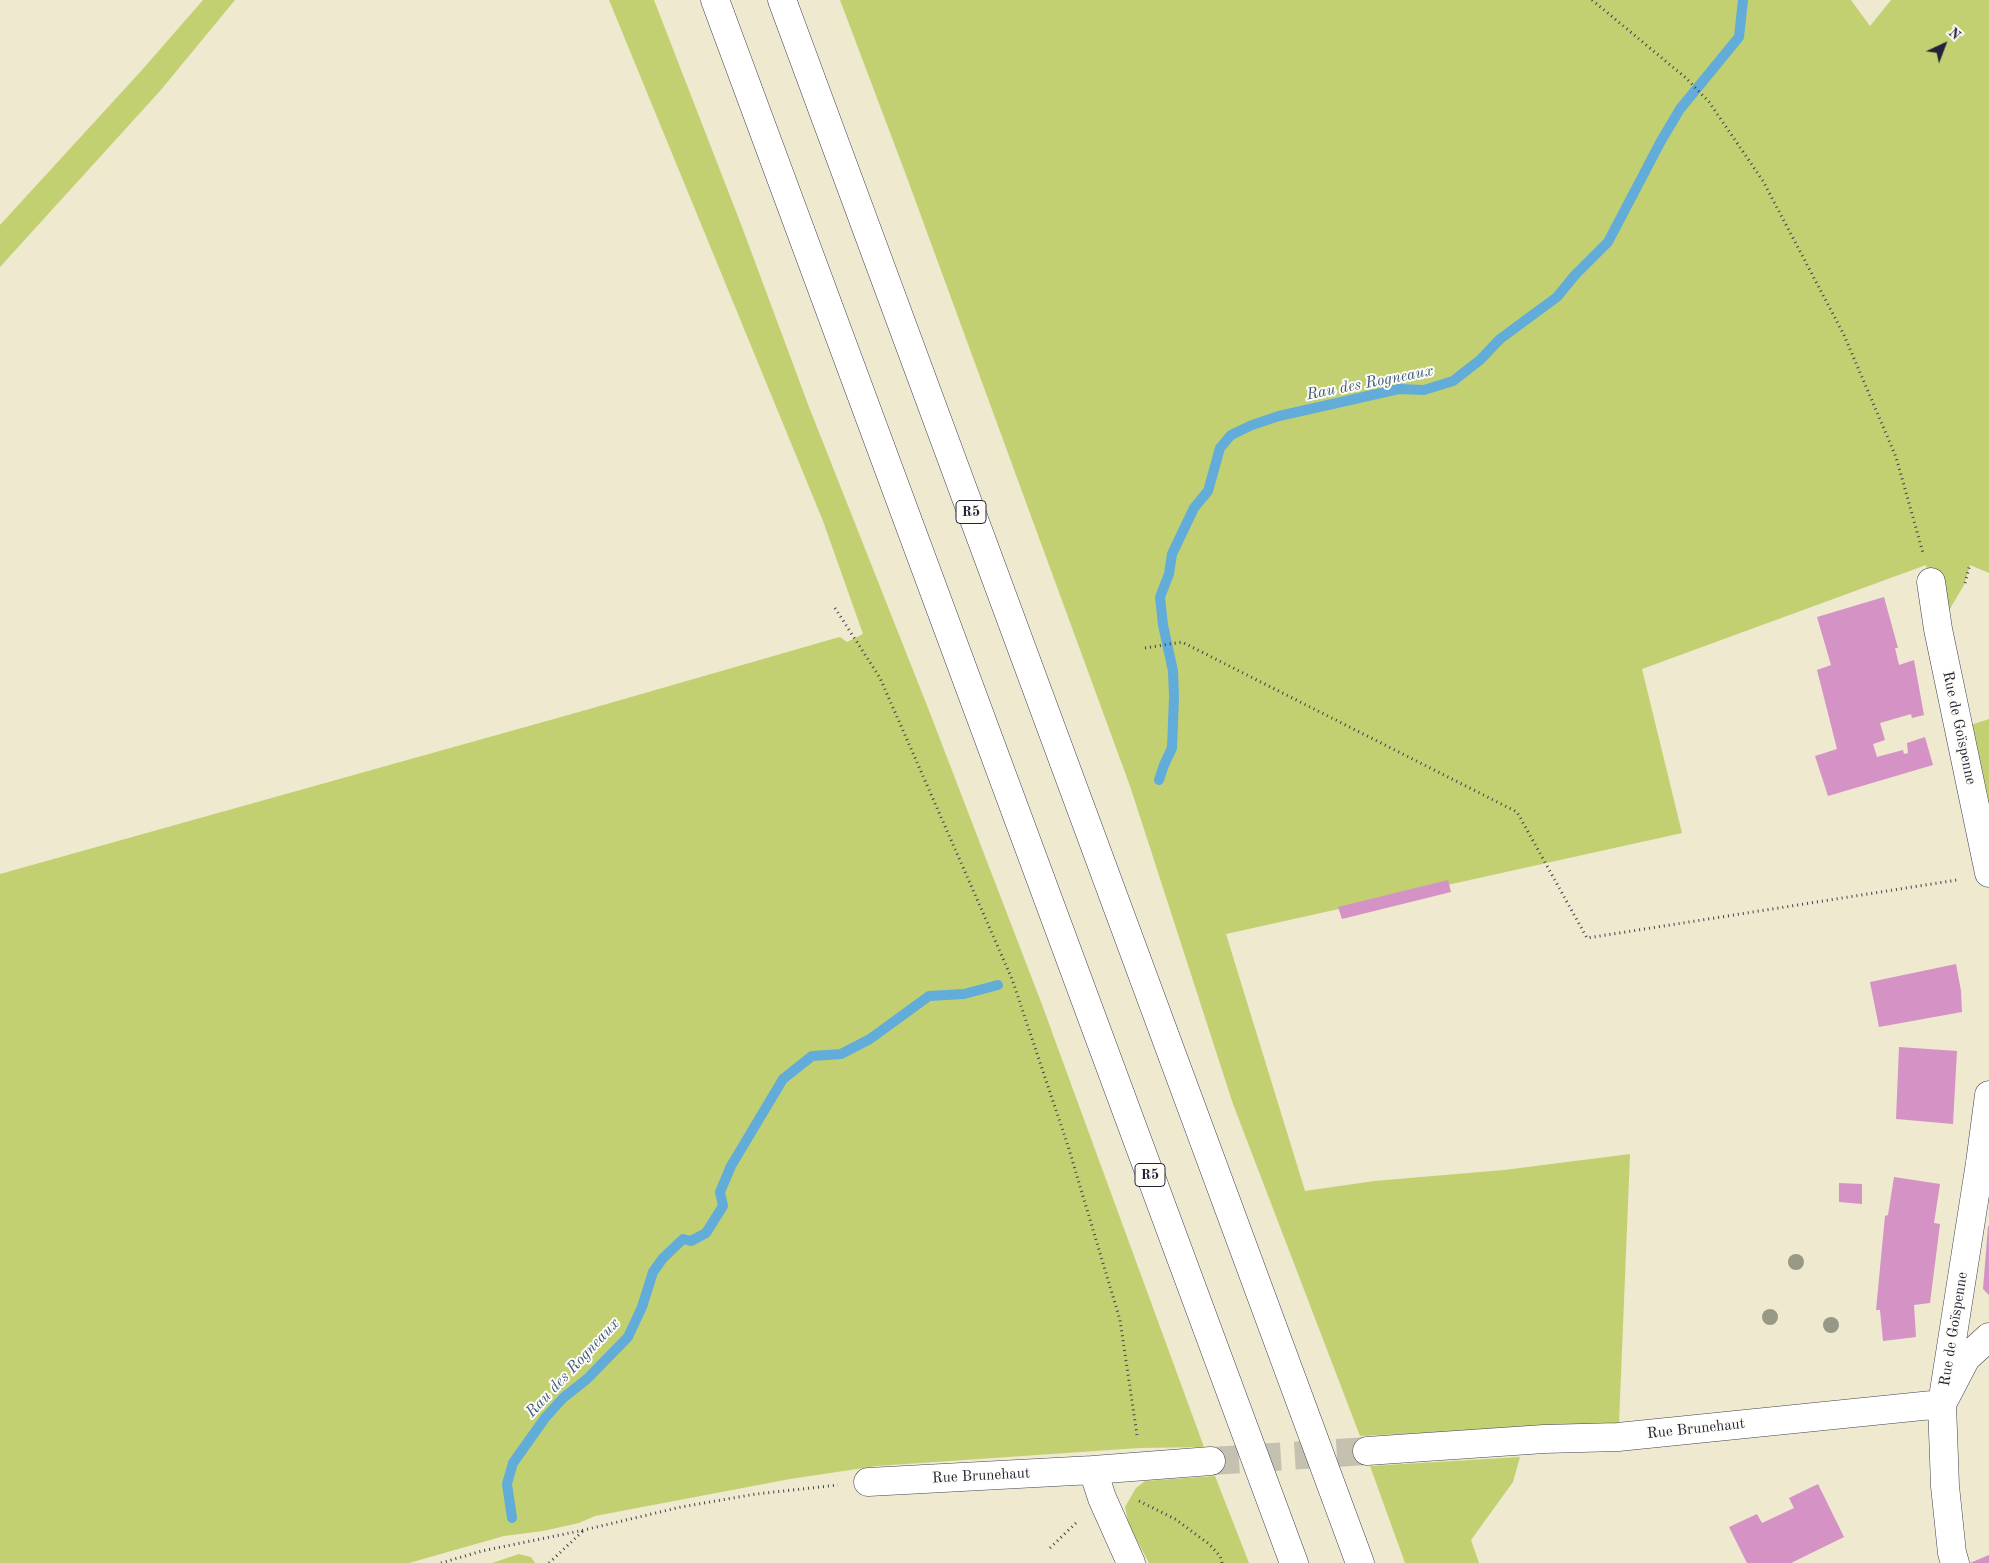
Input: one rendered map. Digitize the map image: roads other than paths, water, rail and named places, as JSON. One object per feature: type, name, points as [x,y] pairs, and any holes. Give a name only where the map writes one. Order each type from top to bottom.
[{"type":"main road","name":"R5","points":[[715,0],[1294,1563]]},
{"type":"main road","name":"R5","points":[[782,0],[1360,1563]]},
{"type":"main road","name":"Rue de Goïspenne","points":[[1931,582],[1938,629],[1989,873]]},
{"type":"main road","name":"Rue de Goïspenne","points":[[1955,1563],[1952,1553],[1945,1486],[1942,1404],[1989,1095]]},
{"type":"main road","points":[[1942,1404],[1966,1358],[1989,1337]]},
{"type":"main road","name":"Rue Brunehaut","points":[[1366,1451],[1544,1439],[1618,1437],[1942,1404]]},
{"type":"main road","name":"Rue Brunehaut","points":[[868,1482],[1093,1470],[1211,1461]]},
{"type":"main road","points":[[1093,1470],[1102,1498],[1131,1563]]},
{"type":"waterway","name":"Rau des Rogneaux","points":[[1159,780],[1172,748],[1174,697],[1173,671],[1163,625],[1160,597],[1169,574],[1172,554],[1194,508],[1208,491],[1220,448],[1231,435],[1252,425],[1279,416],[1399,389],[1424,390],[1453,381],[1480,360],[1500,339],[1557,297],[1575,275],[1608,242],[1680,109],[1739,37],[1743,0]]},
{"type":"waterway","name":"Rau des Rogneaux","points":[[512,1518],[507,1484],[513,1463],[545,1418],[563,1398],[587,1379],[628,1337],[642,1307],[653,1272],[663,1258],[683,1239],[691,1241],[706,1233],[723,1206],[720,1192],[731,1166],[783,1079],[812,1056],[841,1054],[870,1039],[929,996],[964,994],[998,985]]},
{"type":"tunnel","points":[[1211,1461],[1367,1451]]}]
